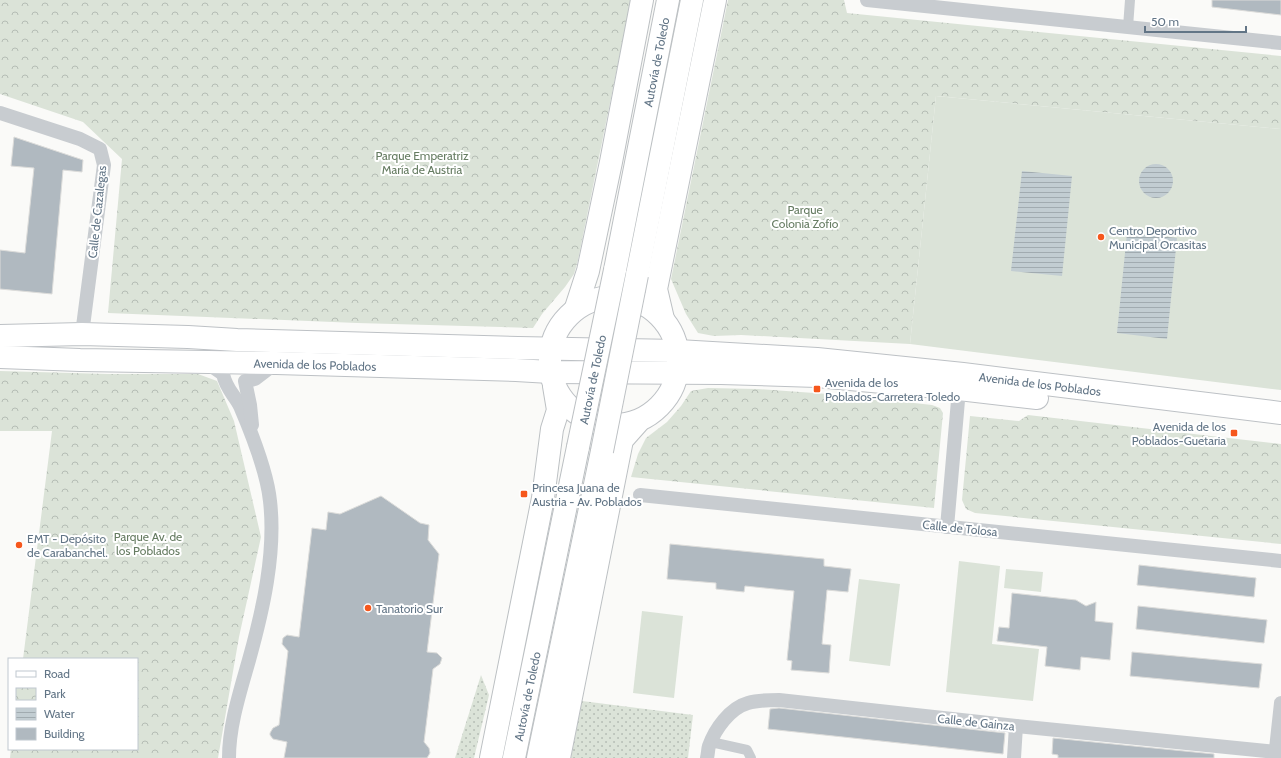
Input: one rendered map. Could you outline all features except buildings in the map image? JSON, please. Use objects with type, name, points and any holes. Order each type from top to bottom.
[{"type":"main road","points":[[576,308],[588,271],[611,162],[642,0]]},
{"type":"main road","name":"Autovía de Toledo","points":[[514,758],[615,270],[668,0]]},
{"type":"main road","name":"Autovía de Toledo","points":[[538,758],[602,451],[692,0]]},
{"type":"main road","points":[[663,319],[656,289],[714,0]]},
{"type":"main road","points":[[491,758],[543,498],[552,429],[558,410],[552,379],[551,348],[556,333],[563,321],[576,308],[600,299],[613,297],[629,299],[642,303],[663,319],[673,334],[678,351],[678,373],[673,390],[660,408],[650,416],[638,422],[622,426],[605,426],[583,418],[566,405],[552,379]]},
{"type":"main road","name":"Avenida de los Poblados","points":[[0,336],[82,334],[237,340],[678,351],[817,359],[963,374],[1281,413]]},
{"type":"main road","name":"Avenida de los Poblados","points":[[80,360],[89,346],[124,344],[192,344],[237,340]]},
{"type":"main road","name":"Avenida de los Poblados","points":[[0,357],[80,360],[276,362],[508,370],[552,379],[678,373],[817,376],[959,389],[1281,428]]},
{"type":"main road","points":[[560,758],[622,440],[638,422]]},
{"type":"street","points":[[867,0],[1281,43]]},
{"type":"street","points":[[1128,27],[1130,0]]},
{"type":"street","name":"Calle de Cazalegas","points":[[0,113],[80,139],[100,149],[104,165],[82,334]]},
{"type":"street","points":[[204,361],[223,374],[225,383],[239,404],[254,441],[264,473],[270,501],[272,544],[266,584],[256,634],[235,713],[229,758]]},
{"type":"street","points":[[254,441],[250,405],[245,381],[255,379],[276,362]]},
{"type":"street","points":[[947,527],[959,389]]},
{"type":"street","name":"Calle de Tolosa","points":[[640,494],[1281,561]]},
{"type":"street","name":"Calle de Gainza","points":[[707,758],[708,747],[722,722],[735,710],[746,703],[763,700],[779,700],[1275,755]]},
{"type":"street","points":[[1275,755],[1281,703]]},
{"type":"street","points":[[1014,758],[1016,726]]},
{"type":"street","points":[[711,742],[747,750],[751,758]]},
{"type":"green space","name":"Parque Emperatriz María de Austria","points":[[0,0],[631,0],[574,274],[542,314],[533,328],[357,323],[108,313],[122,159],[83,122],[0,94]]},
{"type":"green space","name":"Parque Colonia Zofío","points":[[728,0],[844,0],[847,13],[1281,56],[1281,129],[936,96],[910,344],[741,335],[714,336],[698,333],[686,314],[671,279]]},
{"type":"green space","name":"Centro Deportivo Municipal Orcasitas","points":[[936,96],[1281,129],[1281,390],[910,344]]},
{"type":"green space","name":"Parque Av. de los Poblados","points":[[0,371],[108,374],[198,374],[217,381],[234,421],[261,537],[239,637],[218,758],[10,758],[11,750],[138,750],[138,658],[23,658],[52,431],[0,431]]},
{"type":"green space","points":[[708,388],[757,389],[842,395],[932,405],[940,408],[943,413],[934,508],[631,477],[638,454],[646,438],[667,422],[681,406],[691,391]]},
{"type":"green space","points":[[1028,415],[1281,444],[1281,544],[975,513],[966,509],[962,500],[970,416],[1019,421]]},
{"type":"green space","points":[[959,561],[1000,566],[992,644],[1039,649],[1033,701],[946,692]]},
{"type":"green space","points":[[1006,569],[1043,572],[1041,592],[1004,588]]},
{"type":"green space","points":[[859,579],[900,584],[890,666],[849,661]]},
{"type":"green space","points":[[642,611],[683,616],[674,698],[633,693]]},
{"type":"green space","points":[[481,675],[489,695],[474,758],[455,758]]},
{"type":"green space","points":[[582,701],[693,715],[688,758],[571,758]]},
{"type":"water","points":[[1156,164],[1168,169],[1173,181],[1168,193],[1156,198],[1144,193],[1139,181],[1144,169]]},
{"type":"water","points":[[1022,171],[1072,176],[1062,276],[1011,271]]},
{"type":"water","points":[[1127,233],[1177,238],[1167,339],[1117,333]]},
{"type":"place","name":"Centro Deportivo Municipal Orcasitas","points":[[1101,237]]},
{"type":"place","name":"Avenida de los Poblados-Carretera Toledo","points":[[817,389]]},
{"type":"place","name":"Avenida de los Poblados-Guetaria","points":[[1234,433]]},
{"type":"place","name":"Princesa Juana de Austria - Av. Poblados","points":[[524,494]]},
{"type":"place","name":"EMT - Depósito de Carabanchel.","points":[[19,545]]},
{"type":"place","name":"Tanatorio Sur","points":[[368,608]]}]
